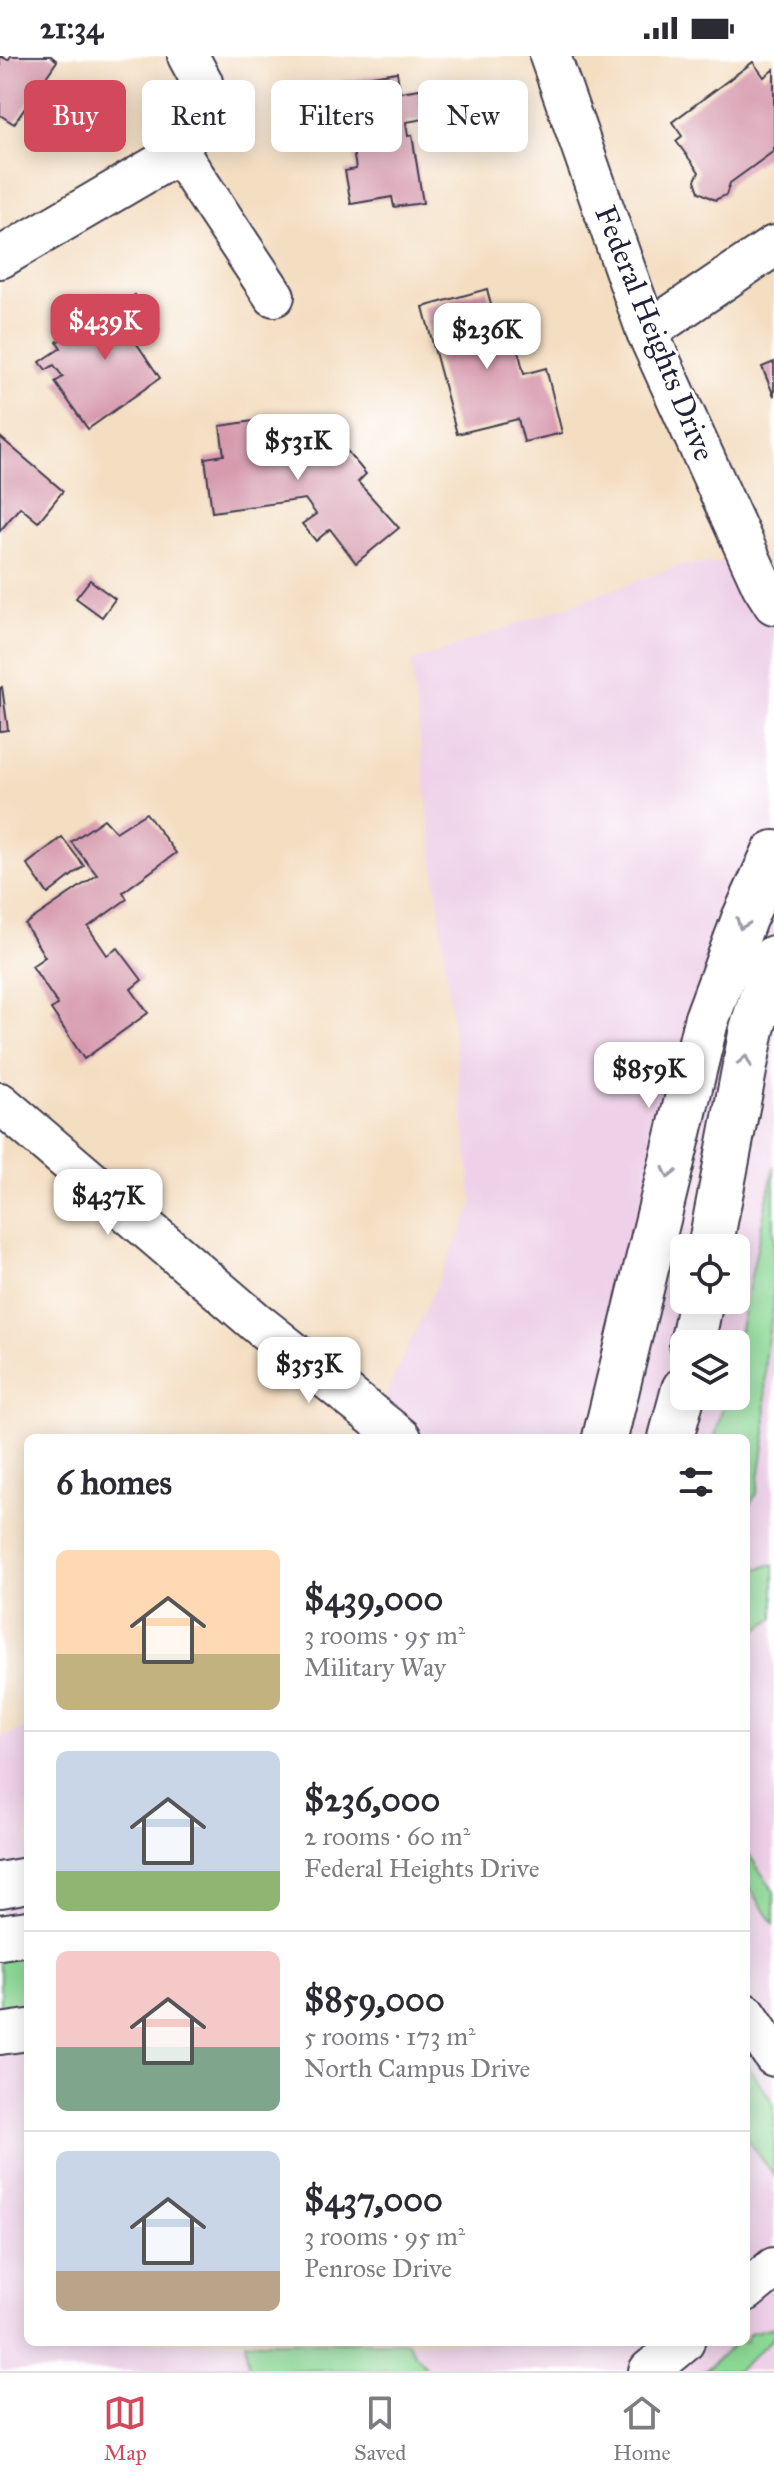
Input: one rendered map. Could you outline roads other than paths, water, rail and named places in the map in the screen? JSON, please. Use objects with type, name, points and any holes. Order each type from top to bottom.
[{"type":"main road","points":[[613,1425],[706,1021],[744,919],[774,853]]},
{"type":"main road","points":[[713,1234],[752,1029],[774,958]]},
{"type":"main road","points":[[672,1434],[678,1410]]},
{"type":"main road","points":[[0,1885],[24,1881]]},
{"type":"main road","points":[[0,1937],[24,1934]]},
{"type":"street","name":"Federal Heights Drive","points":[[550,56],[647,332],[762,585],[774,604]]},
{"type":"street","points":[[0,258],[179,153],[195,120],[195,69]]},
{"type":"street","points":[[179,153],[274,296]]},
{"type":"street","points":[[647,332],[774,246]]},
{"type":"street","points":[[0,1103],[257,1323],[396,1434]]},
{"type":"street","points":[[750,2020],[774,2056]]},
{"type":"street","points":[[0,2034],[24,2031]]},
{"type":"street","points":[[750,2288],[774,2268]]},
{"type":"street","points":[[649,2371],[679,2346]]}]
